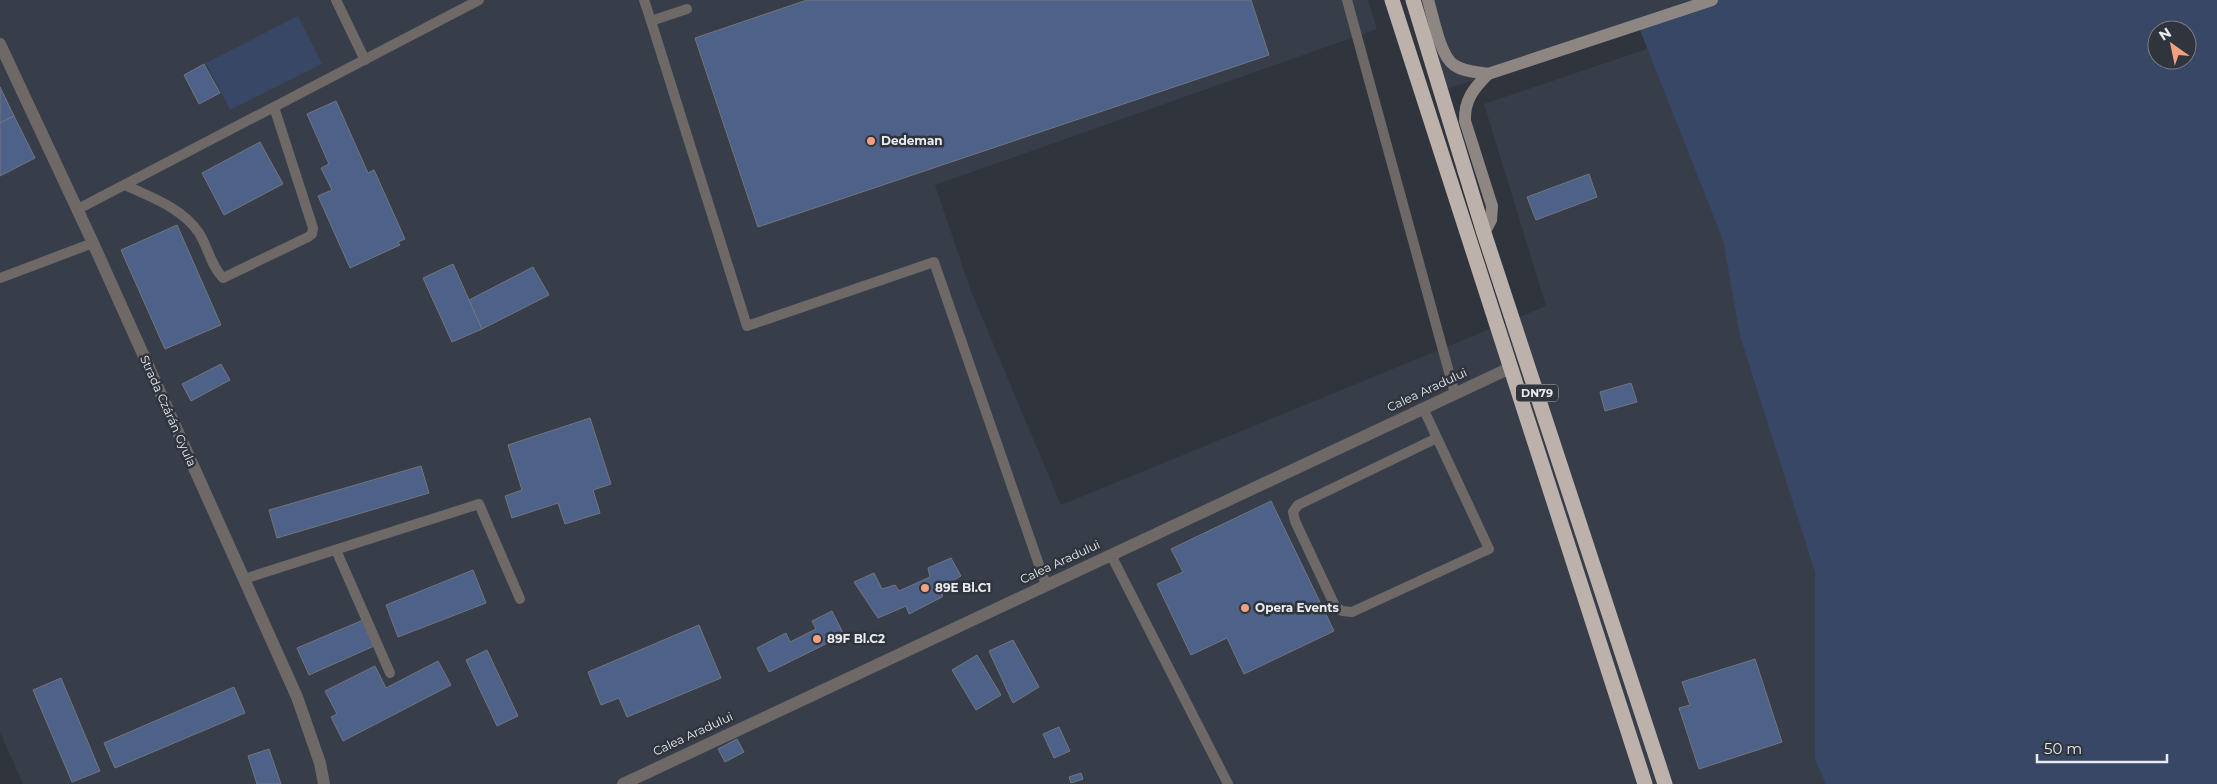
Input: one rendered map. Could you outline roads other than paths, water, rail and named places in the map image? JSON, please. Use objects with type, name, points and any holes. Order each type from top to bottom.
[{"type":"highway","name":"DN79","points":[[1392,0],[1645,784]]},
{"type":"highway","name":"DN79","points":[[1413,0],[1484,232],[1665,784]]},
{"type":"street","points":[[1428,0],[1442,48],[1453,65],[1470,72],[1488,74],[1712,0]]},
{"type":"street","name":"Strada Czárán Gyula","points":[[0,44],[78,209],[297,698],[320,763],[324,784]]},
{"type":"street","points":[[1484,232],[1491,220],[1492,206],[1465,121],[1464,109],[1475,87],[1488,74]]},
{"type":"street","name":"Calea Aradului","points":[[623,784],[1510,368]]},
{"type":"lane","points":[[336,0],[365,60]]},
{"type":"lane","points":[[78,209],[479,0]]},
{"type":"lane","points":[[644,0],[747,326],[934,262],[1046,585]]},
{"type":"lane","points":[[1347,0],[1454,394]]},
{"type":"lane","points":[[651,21],[687,9]]},
{"type":"lane","points":[[125,185],[165,204],[188,219],[200,234],[223,278],[308,237],[312,234],[313,228],[274,107]]},
{"type":"lane","points":[[0,278],[93,243]]},
{"type":"lane","points":[[1423,408],[1489,549],[1352,612],[1342,611],[1334,606],[1295,521],[1293,512],[1298,505],[1437,438]]},
{"type":"lane","points":[[244,579],[480,504],[520,598]]},
{"type":"lane","points":[[336,550],[390,673]]},
{"type":"lane","points":[[1111,555],[1228,784]]},
{"type":"place","name":"Dedeman","points":[[871,141]]},
{"type":"place","name":"89E Bl.C1","points":[[925,588]]},
{"type":"place","name":"Opera Events","points":[[1245,608]]},
{"type":"place","name":"89F Bl.C2","points":[[817,639]]}]
